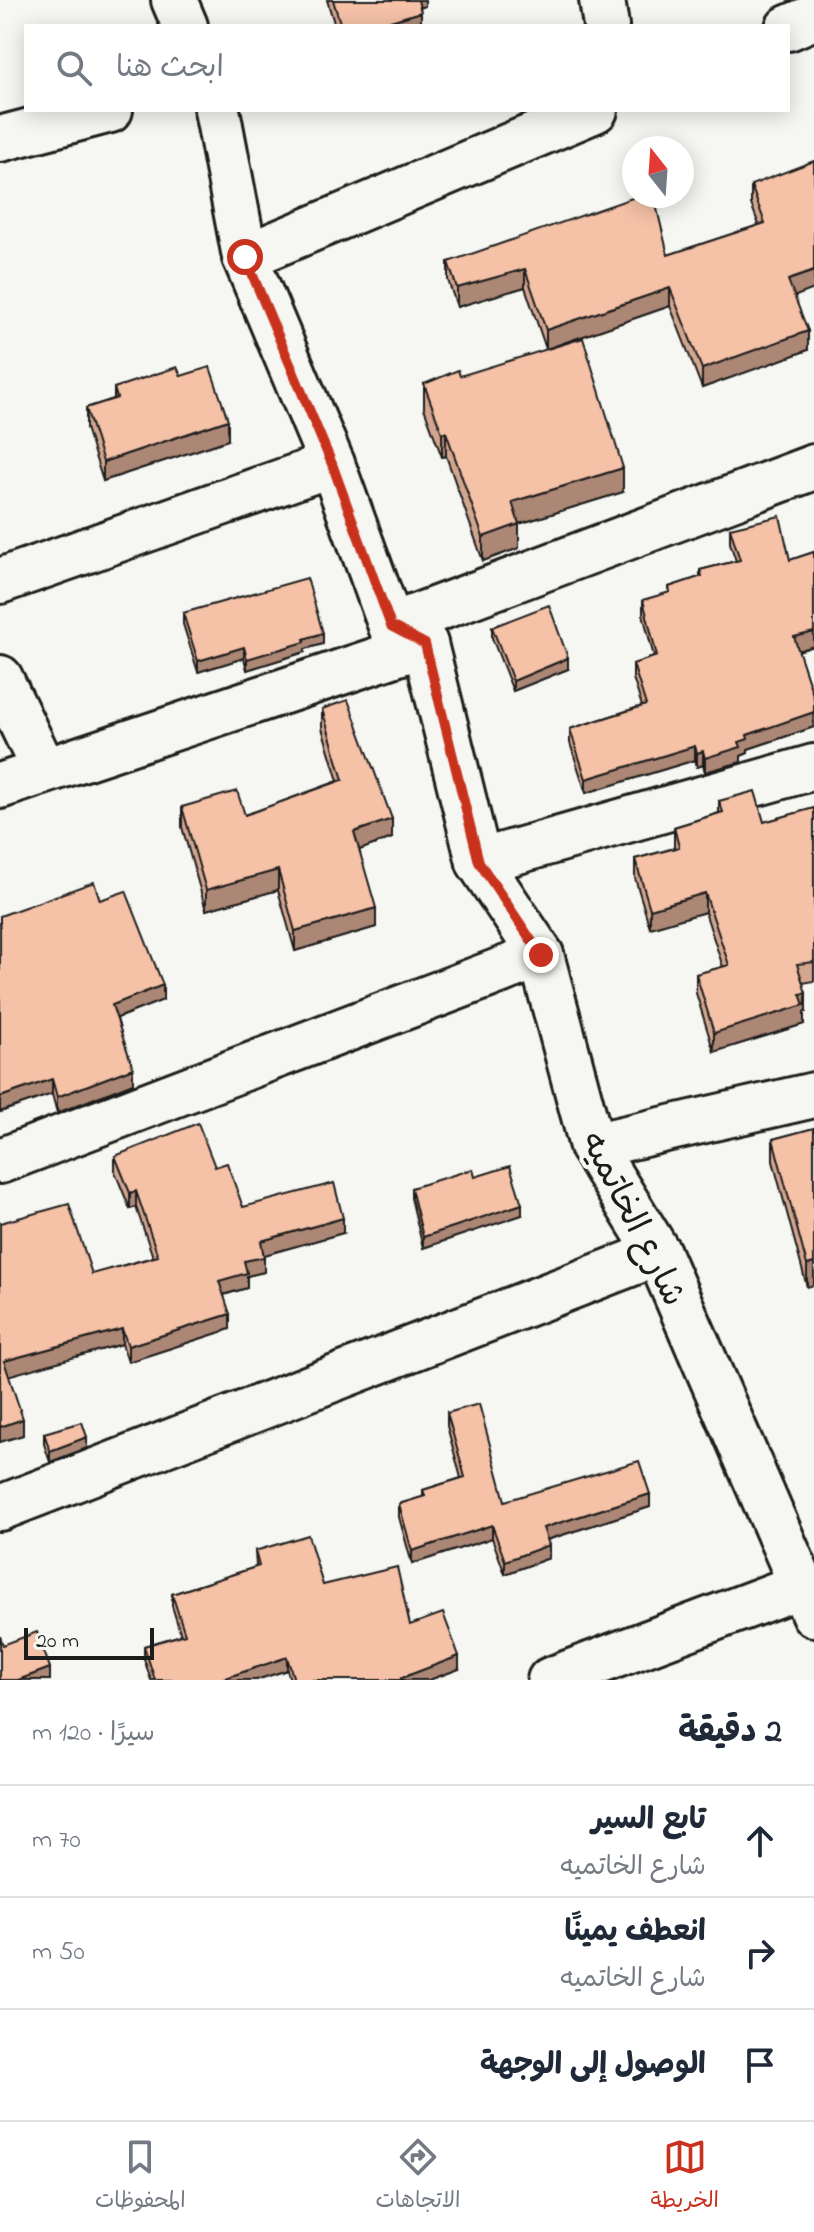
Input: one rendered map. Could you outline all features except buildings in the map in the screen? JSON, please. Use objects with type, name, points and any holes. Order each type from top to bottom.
[{"type":"street","points":[[174,0],[184,24]]},
{"type":"street","points":[[602,0],[606,24]]},
{"type":"street","points":[[790,27],[814,17]]},
{"type":"street","points":[[0,139],[102,112]]},
{"type":"street","name":"شارع الخاتميه","points":[[217,112],[245,257],[408,635],[479,862],[541,955],[592,1146],[658,1253],[808,1600]]},
{"type":"street","points":[[245,257],[590,112]]},
{"type":"street","points":[[0,581],[332,464]]},
{"type":"street","points":[[0,786],[408,635],[814,467]]},
{"type":"street","points":[[0,678],[44,770]]},
{"type":"street","points":[[479,862],[814,767]]},
{"type":"street","points":[[0,1161],[541,955]]},
{"type":"street","points":[[592,1146],[814,1095]]},
{"type":"street","points":[[0,1508],[658,1253]]},
{"type":"street","points":[[550,1680],[808,1600]]},
{"type":"route","points":[[245,257],[332,464],[391,626],[425,644],[479,862],[541,955]]}]
